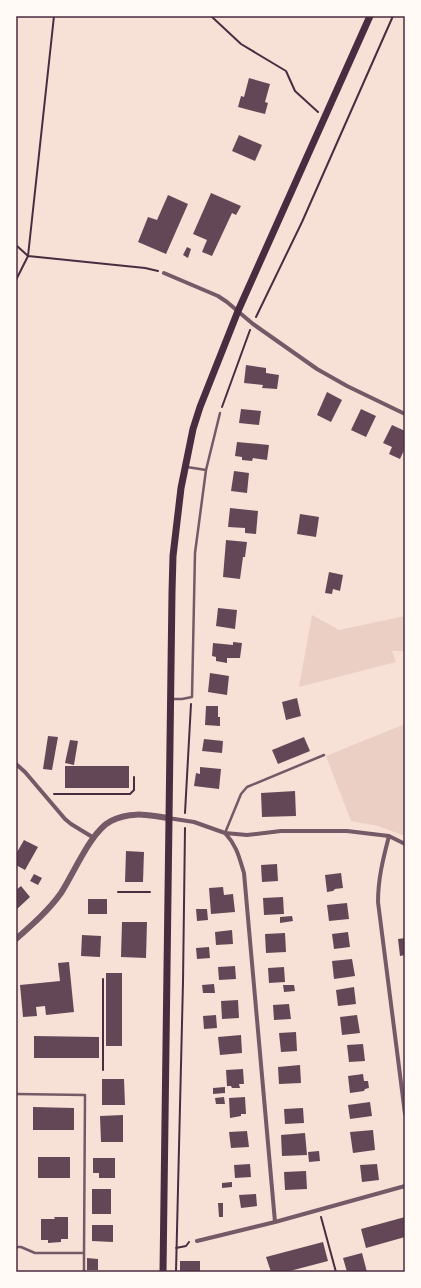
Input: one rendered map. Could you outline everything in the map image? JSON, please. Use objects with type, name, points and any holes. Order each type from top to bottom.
[{"type":"main road","points":[[163,1272],[168,818],[173,556],[181,488],[200,407],[238,311],[370,16]]},
{"type":"street","points":[[164,273],[218,296],[253,324],[317,369],[347,386],[405,414]]},
{"type":"street","points":[[16,764],[25,772],[71,824],[94,838]]},
{"type":"street","points":[[16,939],[40,918],[60,894],[100,829],[107,823],[121,816],[140,814],[185,820],[225,833],[247,834],[281,831],[347,830],[389,836],[405,844]]},
{"type":"street","points":[[225,833],[236,848],[244,873],[275,1222]]},
{"type":"street","points":[[389,836],[380,867],[378,902],[405,1114]]},
{"type":"street","points":[[197,1241],[275,1222],[405,1186]]},
{"type":"lane","points":[[170,699],[192,697],[195,552],[206,470],[220,412]]},
{"type":"lane","points":[[185,467],[206,470]]},
{"type":"lane","points":[[225,833],[241,794],[247,786],[324,755]]},
{"type":"lane","points":[[16,1094],[85,1095],[84,1272]]},
{"type":"lane","points":[[16,1247],[21,1247],[35,1253],[84,1253]]},
{"type":"path","points":[[16,280],[28,256],[54,16]]},
{"type":"path","points":[[211,16],[241,44],[286,71],[295,91],[325,118]]},
{"type":"path","points":[[220,412],[241,351],[302,222],[393,16]]},
{"type":"path","points":[[16,245],[28,256],[145,268],[164,273]]},
{"type":"path","points":[[176,1272],[185,820],[192,697]]},
{"type":"path","points":[[45,794],[130,794],[134,790],[134,777]]},
{"type":"path","points":[[118,892],[150,892]]},
{"type":"path","points":[[103,979],[103,1070]]},
{"type":"path","points":[[319,1210],[336,1272]]},
{"type":"path","points":[[176,1248],[186,1246],[193,1238],[197,1241]]},
{"type":"shaded area","points":[[312,615],[339,630],[405,616],[405,651],[392,651],[396,662],[299,687]]},
{"type":"shaded area","points":[[405,724],[405,836],[378,826],[351,821],[326,756]]},
{"type":"building","points":[[249,78],[270,84],[265,102],[268,103],[265,114],[238,107],[241,96],[244,97]]},
{"type":"building","points":[[239,135],[262,145],[255,161],[232,151]]},
{"type":"building","points":[[211,193],[241,206],[236,215],[232,213],[212,256],[202,252],[207,240],[193,234]]},
{"type":"building","points":[[168,195],[188,204],[166,254],[138,242],[148,217],[157,220]]},
{"type":"building","points":[[187,247],[191,249],[188,258],[183,255]]},
{"type":"building","points":[[246,365],[266,368],[266,373],[279,375],[277,389],[262,388],[263,385],[244,383]]},
{"type":"building","points":[[327,392],[342,400],[331,422],[317,415]]},
{"type":"building","points":[[241,409],[261,411],[259,425],[239,423]]},
{"type":"building","points":[[361,409],[376,416],[366,437],[351,430]]},
{"type":"building","points":[[392,425],[405,431],[405,448],[400,459],[389,454],[392,447],[383,443]]},
{"type":"building","points":[[237,442],[269,445],[267,460],[253,458],[252,461],[242,460],[242,457],[235,456]]},
{"type":"building","points":[[234,471],[249,473],[247,493],[231,491]]},
{"type":"building","points":[[230,508],[258,511],[256,534],[245,533],[245,528],[228,527]]},
{"type":"building","points":[[300,514],[319,517],[316,537],[297,534]]},
{"type":"building","points":[[226,540],[247,542],[240,579],[223,577]]},
{"type":"building","points":[[329,572],[343,575],[340,591],[333,589],[332,594],[325,593]]},
{"type":"building","points":[[218,608],[237,610],[235,629],[216,626]]},
{"type":"building","points":[[233,642],[242,643],[240,658],[227,658],[227,663],[216,661],[216,657],[212,656],[213,643],[233,645]]},
{"type":"building","points":[[210,673],[229,676],[227,695],[208,692]]},
{"type":"building","points":[[297,698],[301,716],[286,720],[282,702]]},
{"type":"building","points":[[206,706],[218,706],[220,726],[205,725]]},
{"type":"building","points":[[48,736],[58,737],[52,770],[43,769]]},
{"type":"building","points":[[304,737],[310,751],[278,764],[272,750]]},
{"type":"building","points":[[204,739],[223,741],[222,753],[202,751]]},
{"type":"building","points":[[70,740],[78,741],[74,765],[65,763]]},
{"type":"building","points":[[65,766],[129,766],[129,788],[65,788]]},
{"type":"building","points":[[200,767],[221,769],[219,789],[194,786],[196,773],[200,774]]},
{"type":"building","points":[[295,791],[296,816],[262,817],[261,793]]},
{"type":"building","points":[[24,840],[38,847],[25,870],[16,865],[16,854]]},
{"type":"building","points":[[126,851],[144,852],[143,882],[125,882]]},
{"type":"building","points":[[277,864],[278,881],[262,882],[261,865]]},
{"type":"building","points":[[341,873],[343,888],[327,892],[325,875]]},
{"type":"building","points":[[34,874],[42,878],[38,885],[30,881]]},
{"type":"building","points":[[21,886],[30,897],[16,910],[16,890]]},
{"type":"building","points":[[223,887],[224,895],[233,894],[235,912],[211,914],[209,888]]},
{"type":"building","points":[[283,897],[284,914],[264,915],[263,898]]},
{"type":"building","points":[[88,899],[107,899],[107,914],[88,914]]},
{"type":"building","points":[[347,903],[349,919],[329,921],[327,905]]},
{"type":"building","points":[[196,909],[207,909],[208,920],[197,921]]},
{"type":"building","points":[[292,916],[293,921],[280,923],[280,917]]},
{"type":"building","points":[[122,922],[147,922],[146,958],[121,957]]},
{"type":"building","points":[[232,930],[233,944],[216,945],[215,932]]},
{"type":"building","points":[[348,932],[350,947],[334,949],[332,934]]},
{"type":"building","points":[[285,933],[286,952],[266,953],[265,934]]},
{"type":"building","points":[[82,935],[101,936],[100,957],[81,956]]},
{"type":"building","points":[[405,938],[405,955],[400,956],[398,939]]},
{"type":"building","points":[[209,947],[210,958],[197,959],[196,948]]},
{"type":"building","points":[[352,959],[355,976],[334,979],[332,961]]},
{"type":"building","points":[[69,962],[74,1012],[46,1015],[45,1006],[36,1007],[37,1016],[23,1017],[20,985],[60,981],[58,963]]},
{"type":"building","points":[[235,966],[236,979],[219,980],[218,967]]},
{"type":"building","points":[[284,967],[285,982],[269,983],[268,968]]},
{"type":"building","points":[[106,973],[122,973],[122,1046],[106,1046]]},
{"type":"building","points":[[214,984],[215,993],[203,993],[202,985]]},
{"type":"building","points":[[283,985],[294,985],[295,991],[284,992]]},
{"type":"building","points":[[354,987],[356,1004],[338,1006],[336,990]]},
{"type":"building","points":[[238,1000],[239,1018],[222,1019],[221,1001]]},
{"type":"building","points":[[289,1004],[291,1019],[274,1020],[273,1005]]},
{"type":"building","points":[[216,1015],[217,1028],[204,1029],[203,1016]]},
{"type":"building","points":[[357,1015],[360,1033],[342,1035],[340,1017]]},
{"type":"building","points":[[296,1032],[297,1051],[281,1052],[279,1033]]},
{"type":"building","points":[[241,1035],[242,1053],[220,1055],[218,1037]]},
{"type":"building","points":[[34,1036],[99,1037],[99,1058],[34,1058]]},
{"type":"building","points":[[363,1044],[365,1061],[349,1062],[347,1045]]},
{"type":"building","points":[[300,1065],[301,1083],[279,1084],[278,1067]]},
{"type":"building","points":[[243,1069],[244,1084],[239,1084],[240,1088],[232,1088],[231,1086],[227,1086],[226,1070]]},
{"type":"building","points":[[363,1074],[364,1081],[368,1081],[369,1088],[365,1089],[364,1091],[350,1093],[348,1076]]},
{"type":"building","points":[[102,1079],[124,1079],[125,1105],[102,1105]]},
{"type":"building","points":[[225,1087],[225,1093],[213,1094],[213,1088]]},
{"type":"building","points":[[224,1097],[225,1104],[216,1104],[215,1098]]},
{"type":"building","points":[[245,1097],[246,1114],[241,1114],[241,1116],[230,1118],[229,1098]]},
{"type":"building","points":[[370,1102],[372,1116],[350,1119],[348,1105]]},
{"type":"building","points":[[33,1107],[74,1108],[74,1130],[33,1130]]},
{"type":"building","points":[[303,1108],[304,1123],[285,1124],[284,1109]]},
{"type":"building","points":[[123,1115],[123,1142],[101,1142],[100,1116]]},
{"type":"building","points":[[373,1130],[375,1150],[353,1153],[350,1132]]},
{"type":"building","points":[[247,1131],[249,1147],[231,1148],[229,1132]]},
{"type":"building","points":[[305,1133],[307,1155],[282,1156],[281,1135]]},
{"type":"building","points":[[319,1151],[320,1161],[309,1162],[308,1152]]},
{"type":"building","points":[[38,1157],[70,1157],[70,1178],[38,1178]]},
{"type":"building","points":[[93,1158],[115,1158],[115,1178],[99,1178],[99,1173],[93,1173]]},
{"type":"building","points":[[250,1164],[251,1177],[235,1178],[234,1165]]},
{"type":"building","points":[[377,1164],[379,1180],[362,1182],[360,1165]]},
{"type":"building","points":[[306,1171],[307,1189],[285,1190],[284,1172]]},
{"type":"building","points":[[232,1182],[232,1187],[222,1188],[222,1183]]},
{"type":"building","points":[[92,1189],[111,1189],[111,1214],[92,1214]]},
{"type":"building","points":[[256,1194],[257,1206],[241,1208],[239,1195]]},
{"type":"building","points":[[218,1203],[223,1203],[223,1217],[219,1217]]},
{"type":"building","points":[[54,1217],[68,1217],[68,1239],[61,1239],[61,1242],[48,1243],[48,1240],[41,1240],[41,1219],[55,1219]]},
{"type":"building","points":[[405,1217],[405,1237],[366,1248],[361,1229]]},
{"type":"building","points":[[92,1225],[113,1225],[113,1242],[92,1241]]},
{"type":"building","points":[[323,1242],[328,1261],[286,1272],[271,1272],[266,1257]]},
{"type":"building","points":[[362,1253],[367,1272],[347,1272],[343,1258]]},
{"type":"building","points":[[87,1258],[98,1259],[98,1270],[87,1270]]},
{"type":"building","points":[[180,1261],[200,1261],[200,1272],[180,1272]]}]
